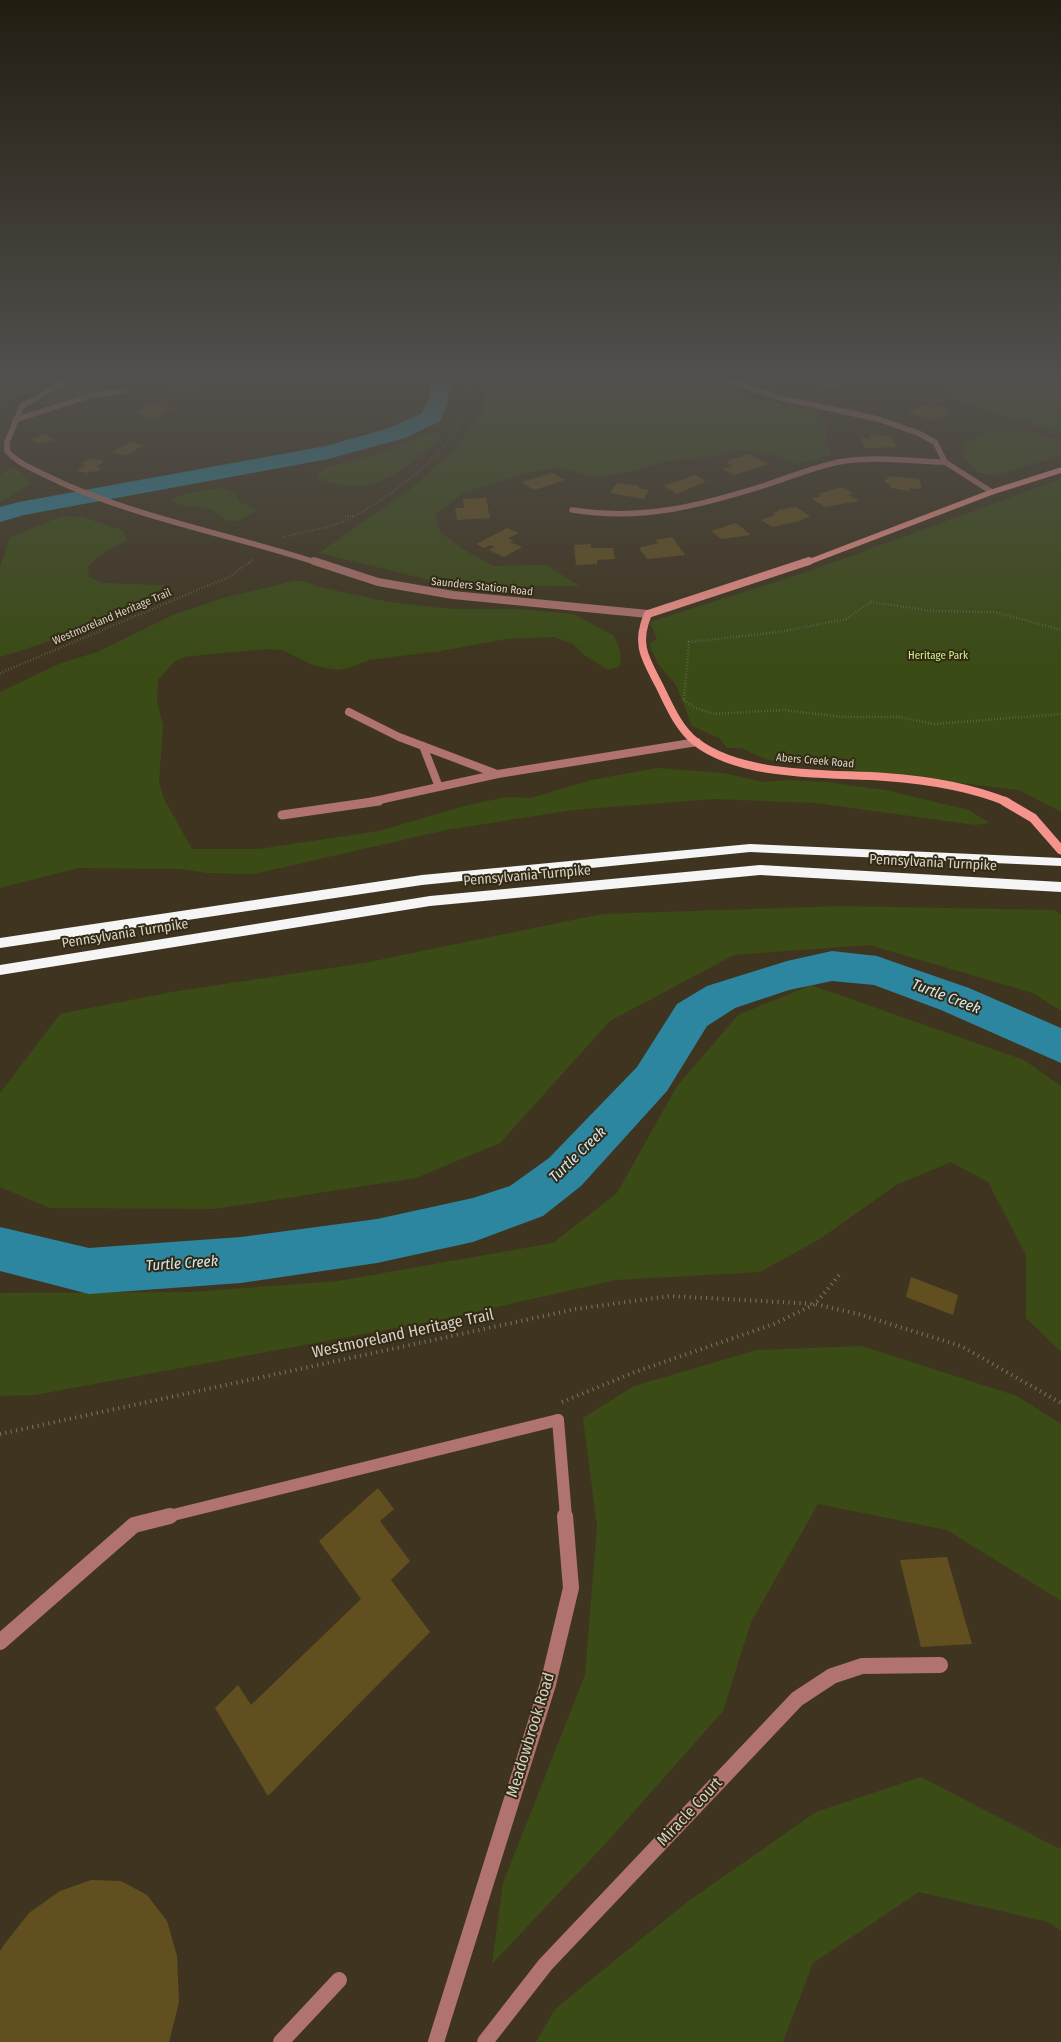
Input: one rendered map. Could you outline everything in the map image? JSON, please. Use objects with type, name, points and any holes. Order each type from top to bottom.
[{"type":"highway","name":"Pennsylvania Turnpike","points":[[0,943],[422,880],[750,848],[1061,862]]},
{"type":"highway","name":"Pennsylvania Turnpike","points":[[0,970],[430,901],[760,870],[1061,886]]},
{"type":"street","name":"Saunders Station Road","points":[[42,473],[65,485],[123,506],[285,552],[378,582],[453,596],[648,614],[789,569],[992,492],[1051,473]]},
{"type":"street","points":[[572,510],[598,516],[644,516],[684,509],[798,473]]},
{"type":"street","points":[[963,473],[992,492]]},
{"type":"street","name":"Abers Creek Road","points":[[648,614],[641,628],[640,650],[678,722],[697,742],[723,756],[772,769],[927,782],[972,790],[1012,804],[1041,824],[1061,850]]},
{"type":"street","points":[[348,712],[422,746],[498,774]]},
{"type":"street","points":[[282,815],[383,800],[498,774],[697,742]]},
{"type":"street","points":[[422,746],[439,788]]},
{"type":"street","points":[[0,1642],[134,1526],[558,1420]]},
{"type":"street","name":"Meadowbrook Road","points":[[436,2042],[548,1684],[572,1588],[558,1420]]},
{"type":"street","name":"Miracle Court","points":[[485,2042],[545,1965],[797,1699],[832,1676],[862,1666],[940,1665]]},
{"type":"street","points":[[281,2042],[339,1980]]},
{"type":"path","points":[[348,519],[344,516],[353,517],[415,473]]},
{"type":"path","name":"Westmoreland Heritage Trail","points":[[0,673],[231,576]]},
{"type":"path","points":[[684,700],[687,678],[685,657],[689,642],[779,632],[846,619],[871,602],[933,612],[995,612],[1061,630]]},
{"type":"path","points":[[658,682],[693,707],[714,714],[783,710],[843,717],[899,717],[934,724],[1061,714]]},
{"type":"path","points":[[558,1420],[562,1402],[635,1372],[774,1324],[814,1304],[840,1274]]},
{"type":"path","name":"Westmoreland Heritage Trail","points":[[0,1434],[576,1309],[670,1296],[814,1304],[858,1314],[962,1346],[1061,1402]]},
{"type":"green space","points":[[21,473],[31,484],[0,502],[0,475]]},
{"type":"green space","points":[[396,473],[371,484],[355,486],[337,484],[319,478],[317,474]]},
{"type":"green space","points":[[429,473],[526,473],[462,493],[435,515],[441,533],[463,549],[493,566],[546,565],[580,586],[458,587],[319,553],[420,482]]},
{"type":"green space","points":[[580,473],[620,473],[593,477]]},
{"type":"green space","points":[[983,473],[1002,473],[993,476]]},
{"type":"green space","name":"Heritage Park","points":[[1061,479],[1061,812],[1019,790],[768,760],[741,748],[727,748],[719,738],[692,726],[676,685],[658,664],[649,644],[657,639],[650,622],[810,571]]},
{"type":"green space","points":[[221,488],[235,493],[238,501],[256,510],[242,519],[228,521],[208,508],[179,504],[172,499],[187,493]]},
{"type":"green space","points":[[63,516],[82,517],[124,531],[127,540],[97,557],[88,567],[89,577],[102,583],[164,585],[155,594],[114,616],[36,646],[0,657],[0,567],[10,537]]},
{"type":"green space","points":[[294,581],[304,581],[319,587],[389,602],[453,609],[519,609],[573,614],[613,635],[620,651],[619,667],[608,670],[584,655],[573,644],[554,637],[506,639],[441,651],[369,660],[349,668],[337,670],[315,666],[282,650],[271,649],[185,657],[175,661],[158,680],[157,701],[163,725],[159,782],[164,799],[192,849],[259,849],[379,831],[468,805],[507,797],[531,798],[591,780],[657,768],[724,773],[762,782],[788,780],[827,782],[885,790],[969,810],[989,823],[975,825],[816,803],[714,799],[573,810],[446,830],[254,874],[208,873],[181,869],[79,868],[0,888],[0,692],[61,663],[97,652],[173,615],[223,598]]},
{"type":"green space","points":[[842,906],[1054,910],[1061,915],[1061,1011],[1033,993],[869,945],[734,955],[610,1021],[500,1143],[416,1178],[215,1209],[50,1208],[0,1187],[0,1093],[60,1014],[171,992],[364,963],[602,914]]},
{"type":"green space","points":[[811,985],[1024,1060],[1061,1086],[1061,1352],[1026,1318],[1026,1255],[988,1182],[951,1162],[896,1185],[820,1239],[760,1272],[616,1280],[439,1320],[35,1395],[0,1396],[0,1293],[190,1292],[338,1281],[553,1243],[617,1193],[677,1086],[738,1015]]},
{"type":"green space","points":[[862,1346],[1017,1396],[1061,1424],[1061,1601],[947,1530],[818,1504],[751,1622],[723,1711],[608,1841],[492,1964],[503,1883],[585,1675],[597,1526],[583,1418],[634,1386],[757,1350]]},
{"type":"green space","points":[[921,1777],[1058,1848],[1061,1847],[1061,1931],[1048,1922],[919,1892],[813,1963],[783,2042],[536,2042],[555,2009],[687,1902],[816,1812]]},
{"type":"building","points":[[551,473],[565,480],[534,490],[522,482]]},
{"type":"building","points":[[695,475],[706,481],[677,494],[664,486]]},
{"type":"building","points":[[887,476],[919,479],[922,489],[909,488],[910,491],[891,488],[889,483],[885,483],[885,479],[888,480]]},
{"type":"building","points":[[617,483],[639,486],[638,488],[649,490],[644,499],[610,493]]},
{"type":"building","points":[[842,487],[853,493],[848,495],[859,501],[825,507],[812,499],[821,496],[818,494]]},
{"type":"building","points":[[486,498],[490,518],[457,520],[455,508],[464,508],[463,499]]},
{"type":"building","points":[[796,507],[810,516],[799,521],[773,527],[761,520],[776,515],[773,513],[779,511],[777,510]]},
{"type":"building","points":[[736,523],[751,535],[721,539],[711,531]]},
{"type":"building","points":[[507,528],[519,533],[508,538],[513,541],[510,542],[522,547],[504,557],[489,550],[495,547],[490,545],[484,548],[476,544]]},
{"type":"building","points":[[672,537],[685,555],[647,559],[639,548],[658,543],[655,540]]},
{"type":"building","points":[[591,544],[591,548],[613,548],[615,559],[597,560],[597,564],[576,565],[574,545]]},
{"type":"building","points":[[911,1277],[958,1295],[953,1315],[906,1297]]},
{"type":"building","points":[[378,1488],[394,1509],[380,1521],[410,1561],[391,1580],[430,1632],[268,1796],[215,1708],[238,1685],[251,1705],[361,1599],[319,1541]]},
{"type":"building","points":[[947,1557],[972,1644],[921,1647],[900,1560]]},
{"type":"building","points":[[91,1880],[121,1881],[147,1895],[167,1921],[177,1956],[179,2002],[169,2042],[0,2042],[0,1951],[29,1913],[60,1891]]},
{"type":"waterway","name":"Turtle Creek","points":[[0,515],[19,509],[213,473]]},
{"type":"waterway","name":"Turtle Creek","points":[[0,1249],[89,1271],[241,1260],[377,1241],[473,1220],[526,1201],[565,1172],[652,1079],[692,1015],[721,997],[787,976],[832,966],[877,971],[955,999],[1061,1046]]}]
